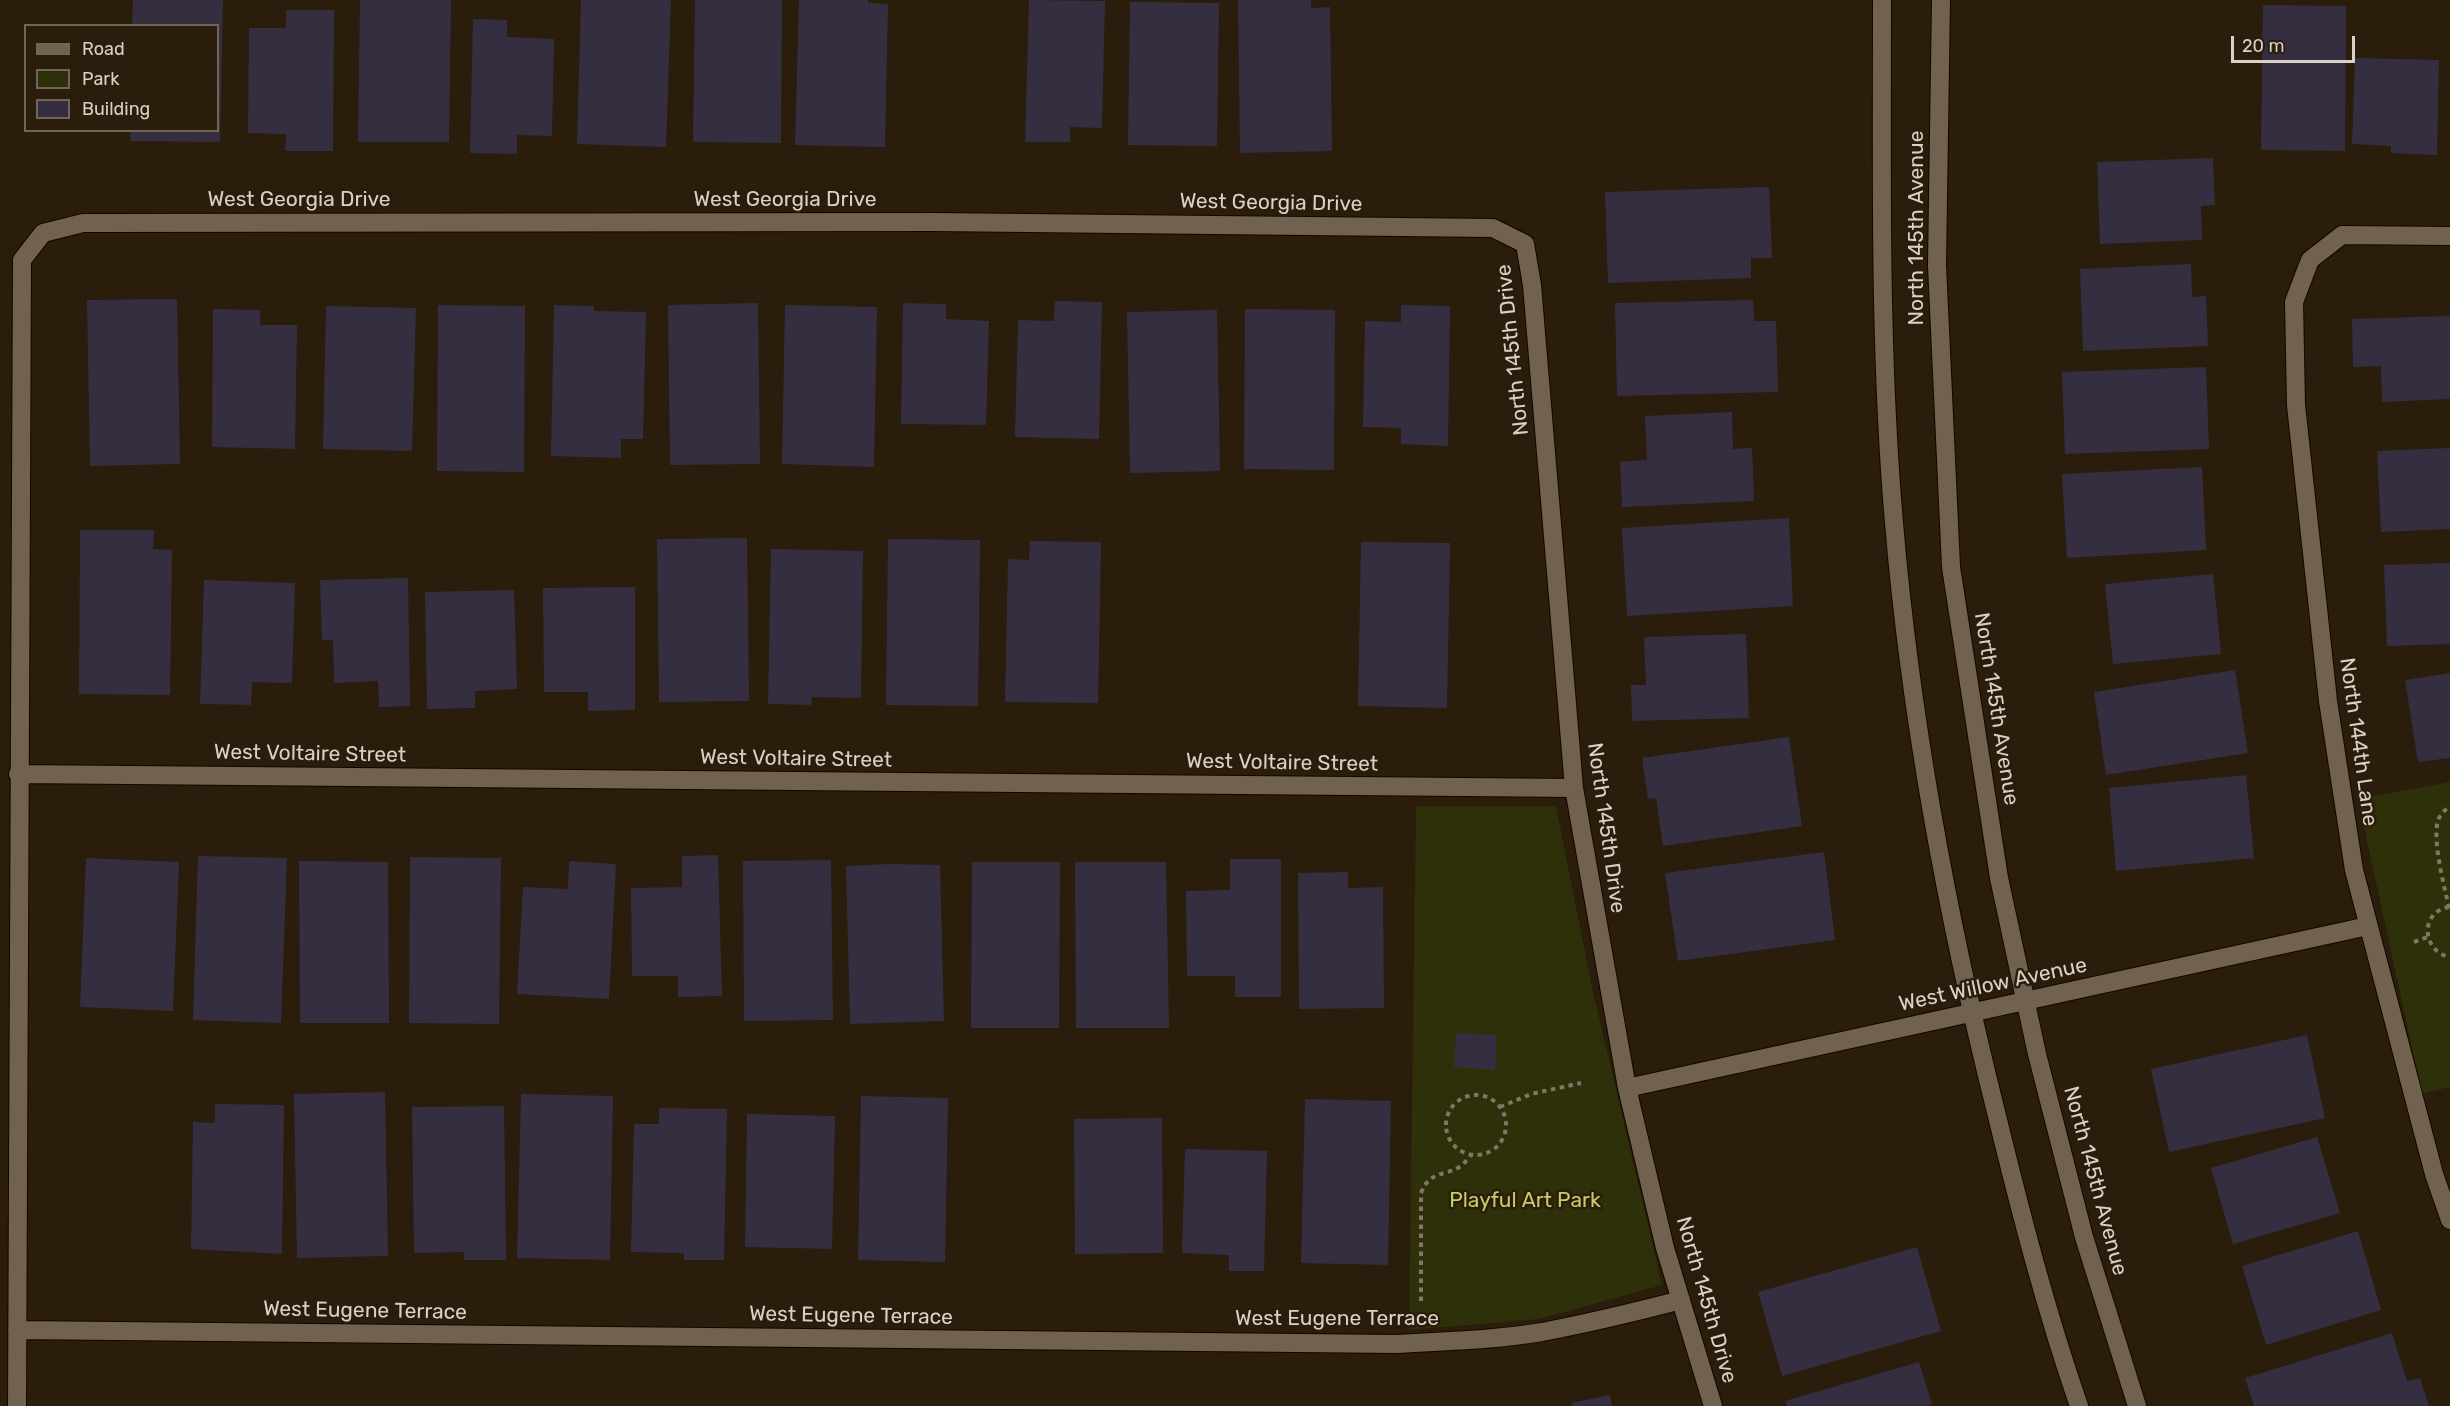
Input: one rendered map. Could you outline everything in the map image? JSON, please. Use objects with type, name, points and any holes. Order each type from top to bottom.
[{"type":"street","name":"North 145th Avenue","points":[[1882,0],[1882,280],[1894,520],[1907,653],[1943,878],[1971,1013],[2026,1232],[2079,1406]]},
{"type":"street","name":"North 145th Avenue","points":[[1941,0],[1937,265],[1951,567],[1999,878],[2026,1001],[2084,1237],[2137,1406]]},
{"type":"street","name":"West Georgia Drive","points":[[18,774],[22,260],[43,233],[83,223],[934,222],[1493,228],[1525,244]]},
{"type":"street","name":"North 144th Lane","points":[[2450,236],[2342,235],[2310,260],[2294,302],[2296,405],[2328,701],[2354,870],[2434,1174],[2450,1220]]},
{"type":"street","name":"North 145th Drive","points":[[1525,244],[1533,297],[1574,788],[1627,1088],[1665,1248],[1713,1406]]},
{"type":"street","name":"West Voltaire Street","points":[[18,774],[1574,788]]},
{"type":"street","points":[[16,1406],[18,774]]},
{"type":"street","name":"West Willow Avenue","points":[[1627,1088],[2368,926]]},
{"type":"street","name":"West Eugene Terrace","points":[[17,1330],[1396,1344],[1541,1332],[1681,1300]]},
{"type":"path","points":[[2450,806],[2441,814],[2437,826],[2438,851],[2449,907],[2437,912],[2431,918],[2428,926],[2428,937],[2434,949],[2440,955],[2450,957]]},
{"type":"path","points":[[2414,942],[2428,937]]},
{"type":"path","points":[[1500,1107],[1531,1094],[1581,1083]]},
{"type":"path","points":[[1471,1095],[1490,1098],[1500,1107],[1506,1122],[1501,1142],[1485,1154],[1471,1155],[1456,1149],[1449,1141],[1445,1121],[1448,1112],[1462,1098],[1471,1095]]},
{"type":"path","points":[[1421,1300],[1421,1193],[1424,1184],[1432,1176],[1461,1166],[1471,1155]]},
{"type":"green space","points":[[2450,782],[2450,1087],[2422,1094],[2358,799]]},
{"type":"green space","name":"Playful Art Park","points":[[1416,806],[1556,806],[1593,992],[1662,1285],[1539,1319],[1409,1330]]},
{"type":"building","points":[[133,0],[223,0],[220,142],[130,141],[131,132],[219,132],[219,24],[132,24]]},
{"type":"building","points":[[360,0],[451,0],[449,142],[358,142]]},
{"type":"building","points":[[581,0],[671,0],[666,147],[577,144]]},
{"type":"building","points":[[695,0],[782,0],[781,143],[693,142]]},
{"type":"building","points":[[799,0],[868,0],[868,3],[888,4],[885,147],[795,145]]},
{"type":"building","points":[[1029,0],[1105,1],[1102,128],[1070,127],[1070,142],[1025,142]]},
{"type":"building","points":[[1238,0],[1311,0],[1311,8],[1330,7],[1332,151],[1240,153]]},
{"type":"building","points":[[1130,2],[1219,3],[1217,146],[1128,145]]},
{"type":"building","points":[[2263,5],[2346,6],[2345,151],[2261,150]]},
{"type":"building","points":[[286,10],[334,10],[333,151],[285,151],[286,134],[248,133],[249,28],[286,28]]},
{"type":"building","points":[[473,19],[507,20],[507,37],[554,39],[552,136],[517,135],[517,154],[470,153]]},
{"type":"building","points":[[2355,58],[2439,60],[2437,155],[2391,153],[2391,146],[2352,144]]},
{"type":"building","points":[[2213,158],[2215,205],[2201,206],[2202,240],[2100,244],[2097,162]]},
{"type":"building","points":[[1769,187],[1772,258],[1751,258],[1751,278],[1608,283],[1605,192]]},
{"type":"building","points":[[2191,264],[2192,297],[2206,296],[2208,346],[2083,351],[2080,269]]},
{"type":"building","points":[[177,299],[180,464],[90,466],[87,300]]},
{"type":"building","points":[[1753,300],[1754,321],[1776,321],[1778,392],[1617,396],[1615,303]]},
{"type":"building","points":[[1055,301],[1102,302],[1099,439],[1015,437],[1018,320],[1054,321]]},
{"type":"building","points":[[758,303],[760,464],[670,465],[668,305]]},
{"type":"building","points":[[903,303],[946,304],[946,319],[989,321],[986,425],[901,424]]},
{"type":"building","points":[[438,305],[525,306],[524,472],[437,471]]},
{"type":"building","points":[[554,305],[594,306],[594,311],[646,312],[643,439],[621,439],[621,458],[551,456]]},
{"type":"building","points":[[785,305],[877,307],[874,467],[782,464]]},
{"type":"building","points":[[1401,305],[1450,306],[1448,446],[1401,444],[1401,428],[1363,427],[1365,321],[1401,322]]},
{"type":"building","points":[[326,306],[416,308],[412,451],[323,449]]},
{"type":"building","points":[[213,309],[260,310],[260,325],[297,325],[295,449],[212,447]]},
{"type":"building","points":[[1245,309],[1335,310],[1334,470],[1244,469]]},
{"type":"building","points":[[1217,310],[1220,471],[1130,473],[1127,312]]},
{"type":"building","points":[[2450,316],[2450,399],[2382,402],[2381,366],[2353,367],[2352,319]]},
{"type":"building","points":[[2206,367],[2209,449],[2065,454],[2062,372]]},
{"type":"building","points":[[1732,412],[1733,449],[1752,448],[1754,501],[1622,507],[1620,462],[1647,460],[1645,416]]},
{"type":"building","points":[[2450,448],[2450,529],[2381,532],[2377,451]]},
{"type":"building","points":[[2202,467],[2206,550],[2067,558],[2062,474]]},
{"type":"building","points":[[1789,518],[1793,606],[1627,616],[1622,528]]},
{"type":"building","points":[[80,530],[154,530],[153,549],[172,550],[170,695],[79,694]]},
{"type":"building","points":[[747,538],[749,701],[659,702],[657,539]]},
{"type":"building","points":[[888,539],[980,540],[978,706],[886,705]]},
{"type":"building","points":[[1030,541],[1101,542],[1098,703],[1005,702],[1008,559],[1029,560]]},
{"type":"building","points":[[1361,542],[1450,543],[1447,708],[1358,706]]},
{"type":"building","points":[[771,549],[863,551],[861,698],[812,697],[811,705],[768,704]]},
{"type":"building","points":[[2450,563],[2450,644],[2387,646],[2384,565]]},
{"type":"building","points":[[2213,574],[2221,654],[2113,664],[2105,584]]},
{"type":"building","points":[[408,578],[410,706],[379,707],[378,681],[334,683],[333,640],[322,640],[320,580]]},
{"type":"building","points":[[204,580],[295,583],[292,683],[252,682],[251,705],[200,704]]},
{"type":"building","points":[[635,587],[635,710],[588,711],[588,692],[544,692],[543,588]]},
{"type":"building","points":[[514,590],[517,689],[475,691],[475,708],[427,709],[425,592]]},
{"type":"building","points":[[1746,634],[1749,718],[1632,721],[1631,685],[1646,685],[1644,637]]},
{"type":"building","points":[[2235,670],[2248,753],[2106,775],[2094,692]]},
{"type":"building","points":[[2450,673],[2450,758],[2418,762],[2405,680]]},
{"type":"building","points":[[1789,737],[1802,826],[1663,846],[1656,798],[1648,799],[1642,758]]},
{"type":"building","points":[[2246,775],[2254,858],[2116,871],[2109,788]]},
{"type":"building","points":[[1824,852],[1835,940],[1678,961],[1665,873]]},
{"type":"building","points":[[718,855],[722,996],[678,997],[678,976],[632,976],[631,888],[682,887],[682,856]]},
{"type":"building","points":[[198,856],[287,858],[281,1023],[193,1020]]},
{"type":"building","points":[[410,857],[501,858],[499,1024],[409,1023]]},
{"type":"building","points":[[86,858],[179,862],[173,1011],[80,1007]]},
{"type":"building","points":[[1230,859],[1281,859],[1281,997],[1235,997],[1235,976],[1187,976],[1186,891],[1230,890]]},
{"type":"building","points":[[831,860],[833,1020],[744,1021],[743,861]]},
{"type":"building","points":[[299,861],[388,862],[389,1023],[300,1023]]},
{"type":"building","points":[[569,861],[616,864],[609,999],[517,994],[523,887],[568,889]]},
{"type":"building","points":[[972,862],[1060,862],[1059,1028],[971,1028]]},
{"type":"building","points":[[1075,862],[1166,862],[1169,1028],[1076,1028]]},
{"type":"building","points":[[940,865],[944,1021],[850,1024],[846,866]]},
{"type":"building","points":[[1348,872],[1348,888],[1383,887],[1384,1008],[1299,1009],[1298,873]]},
{"type":"building","points":[[1456,1033],[1497,1035],[1495,1070],[1454,1067]]},
{"type":"building","points":[[2307,1035],[2325,1118],[2169,1152],[2151,1069]]},
{"type":"building","points":[[385,1092],[388,1256],[297,1258],[294,1094]]},
{"type":"building","points":[[521,1094],[613,1096],[610,1260],[517,1258]]},
{"type":"building","points":[[861,1096],[948,1098],[945,1262],[858,1260]]},
{"type":"building","points":[[1305,1099],[1391,1101],[1388,1265],[1301,1263]]},
{"type":"building","points":[[215,1104],[284,1105],[282,1254],[191,1249],[193,1122],[215,1123]]},
{"type":"building","points":[[504,1106],[506,1260],[464,1260],[464,1252],[414,1253],[412,1107]]},
{"type":"building","points":[[659,1108],[727,1109],[724,1260],[684,1260],[684,1253],[631,1252],[634,1124],[659,1124]]},
{"type":"building","points":[[747,1114],[835,1116],[832,1249],[745,1247]]},
{"type":"building","points":[[1162,1118],[1163,1253],[1075,1254],[1074,1119]]},
{"type":"building","points":[[2317,1137],[2340,1213],[2233,1244],[2211,1168]]},
{"type":"building","points":[[1185,1149],[1267,1151],[1264,1271],[1229,1271],[1229,1255],[1182,1253]]},
{"type":"building","points":[[2358,1231],[2381,1310],[2266,1345],[2242,1266]]},
{"type":"building","points":[[1917,1247],[1941,1331],[1782,1376],[1758,1292]]},
{"type":"building","points":[[2392,1333],[2407,1381],[2420,1378],[2429,1406],[2254,1406],[2245,1378]]},
{"type":"building","points":[[1919,1362],[1932,1404],[1926,1406],[1787,1406],[1785,1401]]},
{"type":"building","points":[[1610,1395],[1612,1406],[1572,1406],[1571,1403]]}]
